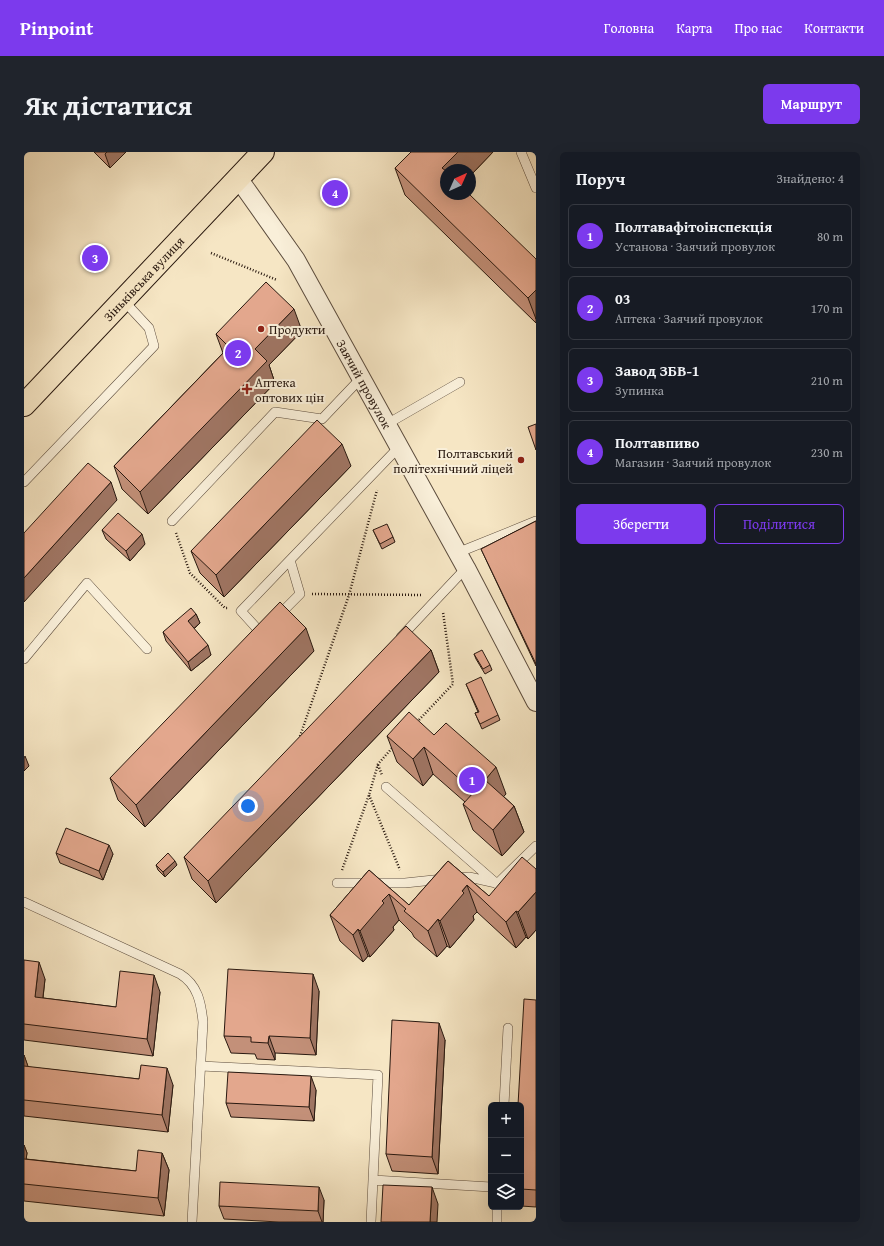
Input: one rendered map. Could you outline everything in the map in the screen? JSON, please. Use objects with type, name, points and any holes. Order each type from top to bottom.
[{"type":"main road","name":"Зіньківська вулиця","points":[[24,405],[263,152]]},
{"type":"street","name":"Заячий провулок","points":[[238,178],[296,260],[466,568],[536,702]]},
{"type":"lane","points":[[521,152],[536,188]]},
{"type":"lane","points":[[24,482],[154,346],[149,328],[123,300]]},
{"type":"lane","points":[[172,521],[275,412],[322,419],[361,378]]},
{"type":"lane","points":[[387,424],[460,382]]},
{"type":"lane","points":[[290,560],[300,594],[264,630],[240,611],[399,447]]},
{"type":"lane","points":[[457,553],[536,521]]},
{"type":"lane","points":[[393,646],[466,568]]},
{"type":"lane","points":[[24,659],[87,583],[147,649]]},
{"type":"lane","points":[[386,787],[497,884]]},
{"type":"lane","points":[[497,884],[536,846]]},
{"type":"lane","points":[[337,883],[405,883],[469,877],[497,884]]},
{"type":"lane","points":[[24,902],[187,978],[196,991],[203,1022],[192,1222]]},
{"type":"lane","points":[[504,1102],[508,1028]]},
{"type":"lane","points":[[201,1066],[378,1075],[371,1222]]},
{"type":"lane","points":[[373,1180],[488,1187]]},
{"type":"lane","points":[[496,1222],[497,1210]]},
{"type":"path","points":[[211,252],[277,280]]},
{"type":"path","points":[[298,742],[349,595],[385,462]]},
{"type":"path","points":[[172,521],[190,573],[225,608],[240,611]]},
{"type":"path","points":[[300,594],[441,595],[453,684]]},
{"type":"path","points":[[369,795],[405,883]]},
{"type":"building","points":[[411,152],[458,152],[446,164],[440,164],[440,200],[475,200],[536,259],[536,290],[528,298],[395,168]]},
{"type":"building","points":[[266,282],[294,309],[255,349],[267,361],[140,492],[114,466],[229,347],[216,334]]},
{"type":"building","points":[[317,420],[342,444],[216,575],[191,551]]},
{"type":"building","points":[[536,424],[536,450],[528,427]]},
{"type":"building","points":[[88,463],[111,482],[24,578],[24,533]]},
{"type":"building","points":[[118,513],[142,534],[126,551],[102,530]]},
{"type":"building","points":[[536,521],[536,664],[481,549]]},
{"type":"building","points":[[387,524],[393,537],[380,544],[373,530]]},
{"type":"building","points":[[280,602],[306,628],[136,805],[110,778]]},
{"type":"building","points":[[191,608],[196,614],[188,621],[208,645],[188,662],[163,632]]},
{"type":"building","points":[[406,626],[431,650],[208,881],[184,857]]},
{"type":"building","points":[[482,650],[490,665],[483,669],[474,654]]},
{"type":"building","points":[[481,677],[498,715],[480,724],[475,713],[479,712],[466,684]]},
{"type":"building","points":[[409,712],[434,735],[446,723],[496,767],[485,780],[514,806],[493,830],[463,804],[474,792],[424,747],[413,759],[387,736]]},
{"type":"building","points":[[66,828],[109,845],[99,871],[56,853]]},
{"type":"building","points":[[168,853],[175,861],[163,872],[156,865]]},
{"type":"building","points":[[522,857],[536,869],[536,892],[518,912],[516,911],[506,922],[467,885],[462,891],[464,893],[440,921],[438,919],[428,931],[404,911],[406,909],[389,894],[382,901],[384,903],[360,931],[358,929],[353,935],[330,915],[369,870],[409,905],[448,861],[489,896]]},
{"type":"building","points":[[24,960],[39,962],[35,997],[116,1007],[120,971],[154,975],[147,1039],[24,1024]]},
{"type":"building","points":[[228,969],[313,974],[310,1038],[269,1036],[268,1043],[251,1042],[251,1037],[224,1036]]},
{"type":"building","points":[[524,999],[536,1000],[536,1190],[524,1189],[524,1102],[518,1102]]},
{"type":"building","points":[[392,1020],[439,1023],[432,1157],[386,1154]]},
{"type":"building","points":[[141,1065],[167,1068],[162,1115],[24,1100],[24,1066],[139,1079]]},
{"type":"building","points":[[228,1072],[311,1076],[309,1107],[226,1103]]},
{"type":"building","points":[[138,1150],[162,1153],[158,1198],[24,1184],[24,1159],[136,1171]]},
{"type":"building","points":[[220,1182],[319,1187],[318,1211],[219,1206]]},
{"type":"building","points":[[383,1185],[432,1187],[430,1222],[381,1222]]},
{"type":"place","name":"Полтавпиво","points":[[335,193]]},
{"type":"place","name":"Завод ЗБВ-1","points":[[95,258]]},
{"type":"place","name":"Продукти","points":[[261,329]]},
{"type":"place","name":"03","points":[[238,353]]},
{"type":"place","name":"Аптека оптових цін","points":[[247,389]]},
{"type":"place","name":"Полтавський політехнічний ліцей","points":[[521,460]]},
{"type":"place","name":"Полтавафітоінспекція","points":[[472,780]]}]
